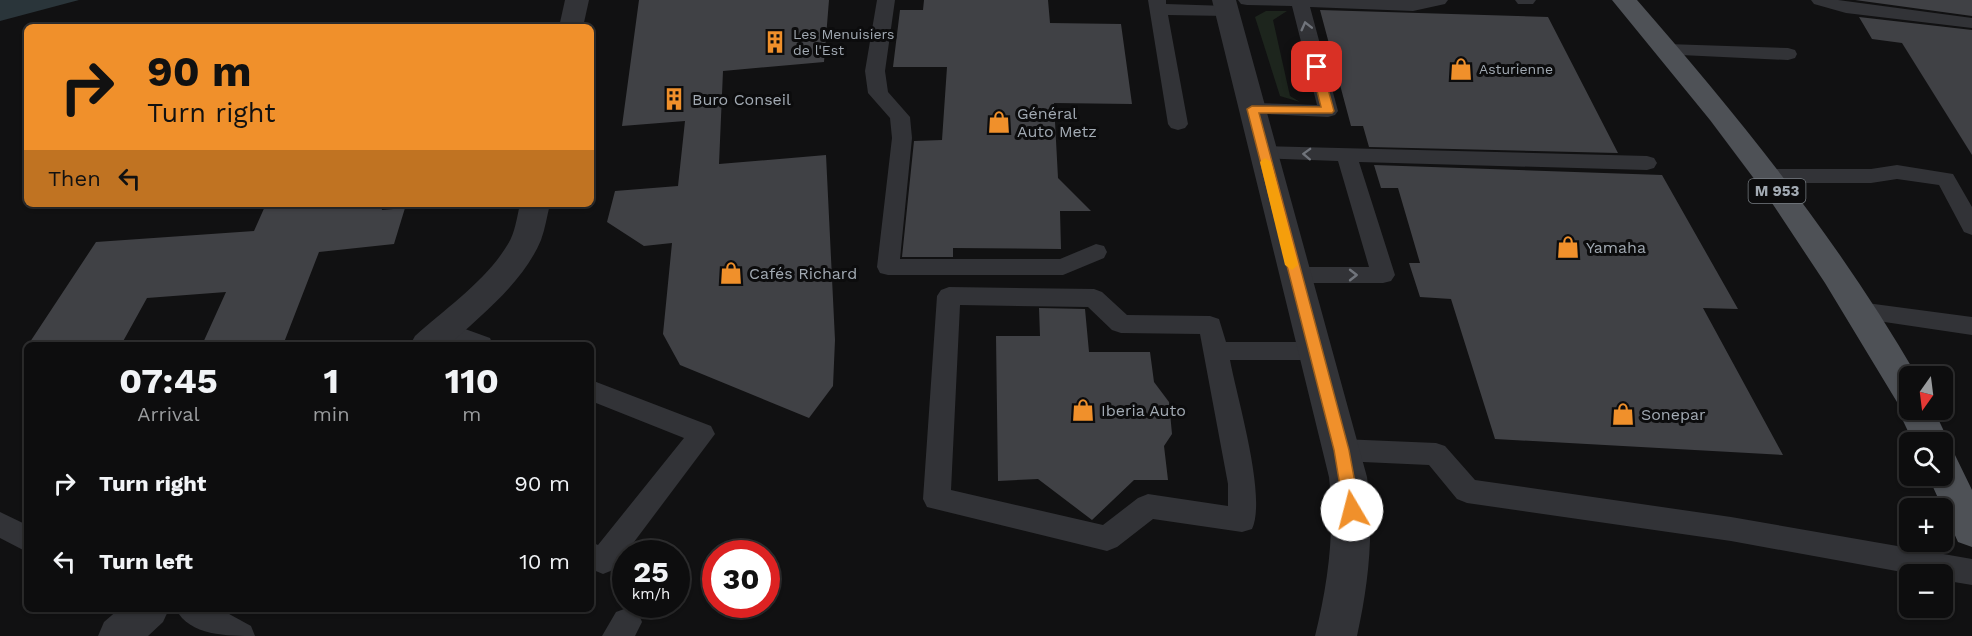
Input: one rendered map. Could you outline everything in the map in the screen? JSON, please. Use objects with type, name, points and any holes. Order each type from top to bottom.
[{"type":"main road","name":"M 953","points":[[1624,0],[1766,176],[1839,279],[1899,377]]},
{"type":"main road","points":[[1951,486],[1972,530]]},
{"type":"street","points":[[573,24],[577,0]]},
{"type":"street","points":[[1233,4],[1252,109],[1341,450],[1352,510],[1353,551],[1336,636]]},
{"type":"street","points":[[435,337],[495,281],[520,252],[530,230],[534,207]]},
{"type":"street","points":[[119,636],[145,612]]},
{"type":"lane","points":[[886,0],[875,71],[878,93],[900,117],[902,138],[888,267],[1063,267],[1096,252]]},
{"type":"lane","points":[[1178,124],[1158,5],[1300,2],[1413,6],[1439,0]]},
{"type":"lane","points":[[1820,0],[1846,8],[1972,23]]},
{"type":"lane","points":[[1252,109],[1328,111],[1300,2]]},
{"type":"lane","points":[[1667,51],[1788,54]]},
{"type":"lane","points":[[1263,153],[1647,163]]},
{"type":"lane","points":[[1294,275],[1383,275],[1346,155]]},
{"type":"lane","points":[[1766,176],[1871,176],[1897,172],[1946,179],[1972,226]]},
{"type":"lane","points":[[949,296],[1094,298],[1121,324],[1210,325],[1216,351],[1242,484],[1242,520],[1148,506],[1107,538],[937,500],[949,296]]},
{"type":"lane","points":[[1859,310],[1972,326]]},
{"type":"lane","points":[[435,337],[464,342]]},
{"type":"lane","points":[[1216,351],[1314,351]]},
{"type":"lane","points":[[594,391],[702,434],[603,561],[594,556]]},
{"type":"lane","points":[[1341,450],[1436,454],[1467,491],[1731,529],[1972,572]]},
{"type":"lane","points":[[0,524],[24,537]]},
{"type":"lane","points":[[196,612],[240,636]]},
{"type":"shaded area","points":[[0,0],[79,0],[0,21]]},
{"type":"shaded area","points":[[1266,11],[1287,11],[1273,20],[1290,96],[1300,102],[1280,96],[1255,17]]},
{"type":"building","points":[[639,0],[829,0],[824,62],[723,71],[719,164],[826,155],[835,340],[833,386],[809,418],[680,365],[663,334],[672,243],[644,246],[607,222],[615,191],[678,186],[685,121],[622,126]]},
{"type":"building","name":"Général Auto Metz","points":[[924,0],[1048,0],[1050,23],[1121,24],[1132,104],[1054,103],[1058,178],[1091,211],[1060,211],[1061,249],[953,248],[953,257],[902,257],[914,141],[942,140],[947,67],[893,67],[900,10],[923,10]]},
{"type":"building","points":[[1855,0],[1972,0],[1972,16]]},
{"type":"building","points":[[1320,10],[1548,17],[1618,153],[1369,147],[1363,126],[1351,126]]},
{"type":"building","points":[[1859,17],[1972,30],[1972,155],[1902,43],[1872,39]]},
{"type":"building","points":[[1374,165],[1662,175],[1738,309],[1703,308],[1783,455],[1495,439],[1451,299],[1420,297],[1409,263],[1420,263],[1398,188],[1381,188]]},
{"type":"building","points":[[265,207],[382,207],[382,210],[405,208],[394,244],[319,252],[284,342],[203,342],[226,292],[147,298],[123,342],[30,342],[96,242],[254,231]]},
{"type":"building","name":"Iberia Auto","points":[[1039,308],[1085,309],[1089,352],[1150,352],[1154,382],[1169,402],[1172,434],[1164,446],[1168,480],[1134,480],[1092,520],[1038,479],[998,481],[996,336],[1040,336]]},
{"type":"slow traffic","points":[[1265,162],[1292,265]]},
{"type":"place","name":"Les Menuisiers de l'Est","points":[[775,42]]},
{"type":"place","name":"Asturienne","points":[[1461,69]]},
{"type":"place","name":"Buro Conseil","points":[[674,99]]},
{"type":"place","name":"Général Auto Metz","points":[[999,122]]},
{"type":"place","name":"Yamaha","points":[[1568,247]]},
{"type":"place","name":"Cafés Richard","points":[[731,273]]},
{"type":"place","name":"Iberia Auto","points":[[1083,410]]},
{"type":"place","name":"Sonepar","points":[[1623,414]]},
{"type":"route","points":[[1317,67],[1328,111],[1252,109],[1348,477],[1352,510]]}]
